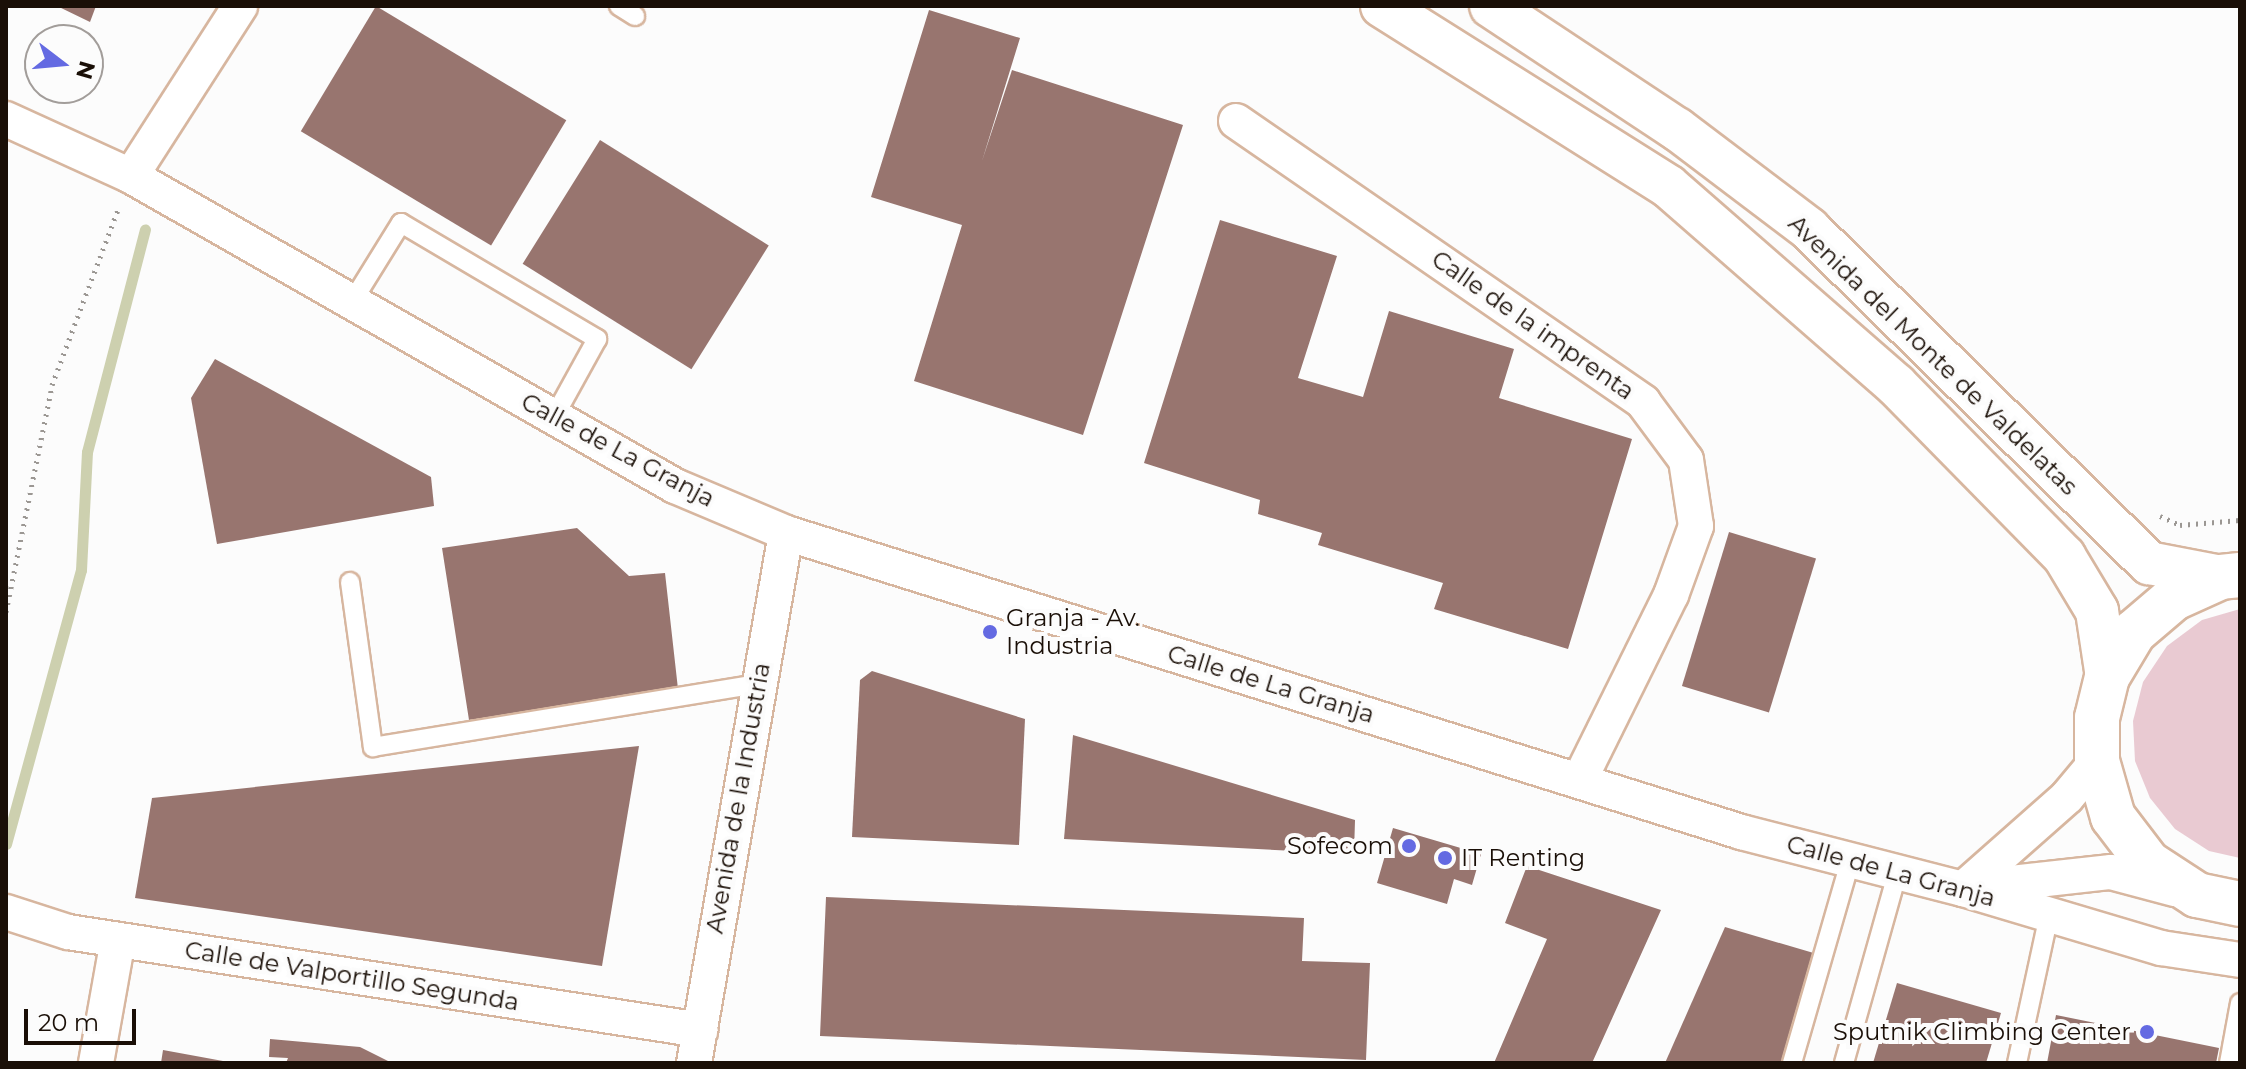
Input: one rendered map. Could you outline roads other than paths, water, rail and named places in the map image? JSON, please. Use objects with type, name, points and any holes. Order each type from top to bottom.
[{"type":"main road","points":[[2231,576],[2174,598],[2134,632],[2107,677],[2097,718],[2097,761],[2113,817],[2148,863],[2197,895],[2240,904]]},
{"type":"street","points":[[131,176],[240,6]]},
{"type":"street","name":"Avenida del Monte de Valdelatas","points":[[1382,6],[1669,187],[1896,385],[2064,556],[2097,611],[2107,677]]},
{"type":"street","name":"Avenida del Monte de Valdelatas","points":[[1491,6],[1677,129],[1809,229],[2149,563],[2231,576]]},
{"type":"street","name":"Calle de La Granja","points":[[6,119],[131,176],[675,486],[786,533],[1580,779],[1741,832],[1898,871],[2161,948],[2240,960]]},
{"type":"street","name":"Calle de la imprenta","points":[[1236,121],[1643,402],[1686,460],[1696,526],[1671,595],[1580,779]]},
{"type":"street","name":"Avenida de la Industria","points":[[697,1047],[757,684],[786,533]]},
{"type":"street","points":[[1963,889],[2067,797],[2097,761]]},
{"type":"street","points":[[1963,889],[2111,872],[2197,895]]},
{"type":"street","name":"Calle de Valportillo Segunda","points":[[6,912],[68,932],[697,1047]]},
{"type":"street","points":[[96,1063],[118,940]]},
{"type":"lane","points":[[352,302],[401,223],[597,339],[554,417]]},
{"type":"lane","points":[[350,582],[373,747],[757,684]]},
{"type":"lane","points":[[1792,1063],[1851,859]]},
{"type":"lane","points":[[1844,1063],[1898,871]]},
{"type":"lane","points":[[2017,1063],[2049,915]]},
{"type":"lane","points":[[2229,1063],[2240,1003]]},
{"type":"waterway","points":[[6,844],[81,570],[87,452],[145,229]]},
{"type":"place","name":"Granja - Av. Industria","points":[[990,632]]},
{"type":"place","name":"Sofecom","points":[[1409,846]]},
{"type":"place","name":"IT Renting","points":[[1445,858]]},
{"type":"place","name":"Sputnik Climbing Center","points":[[2147,1032]]}]
